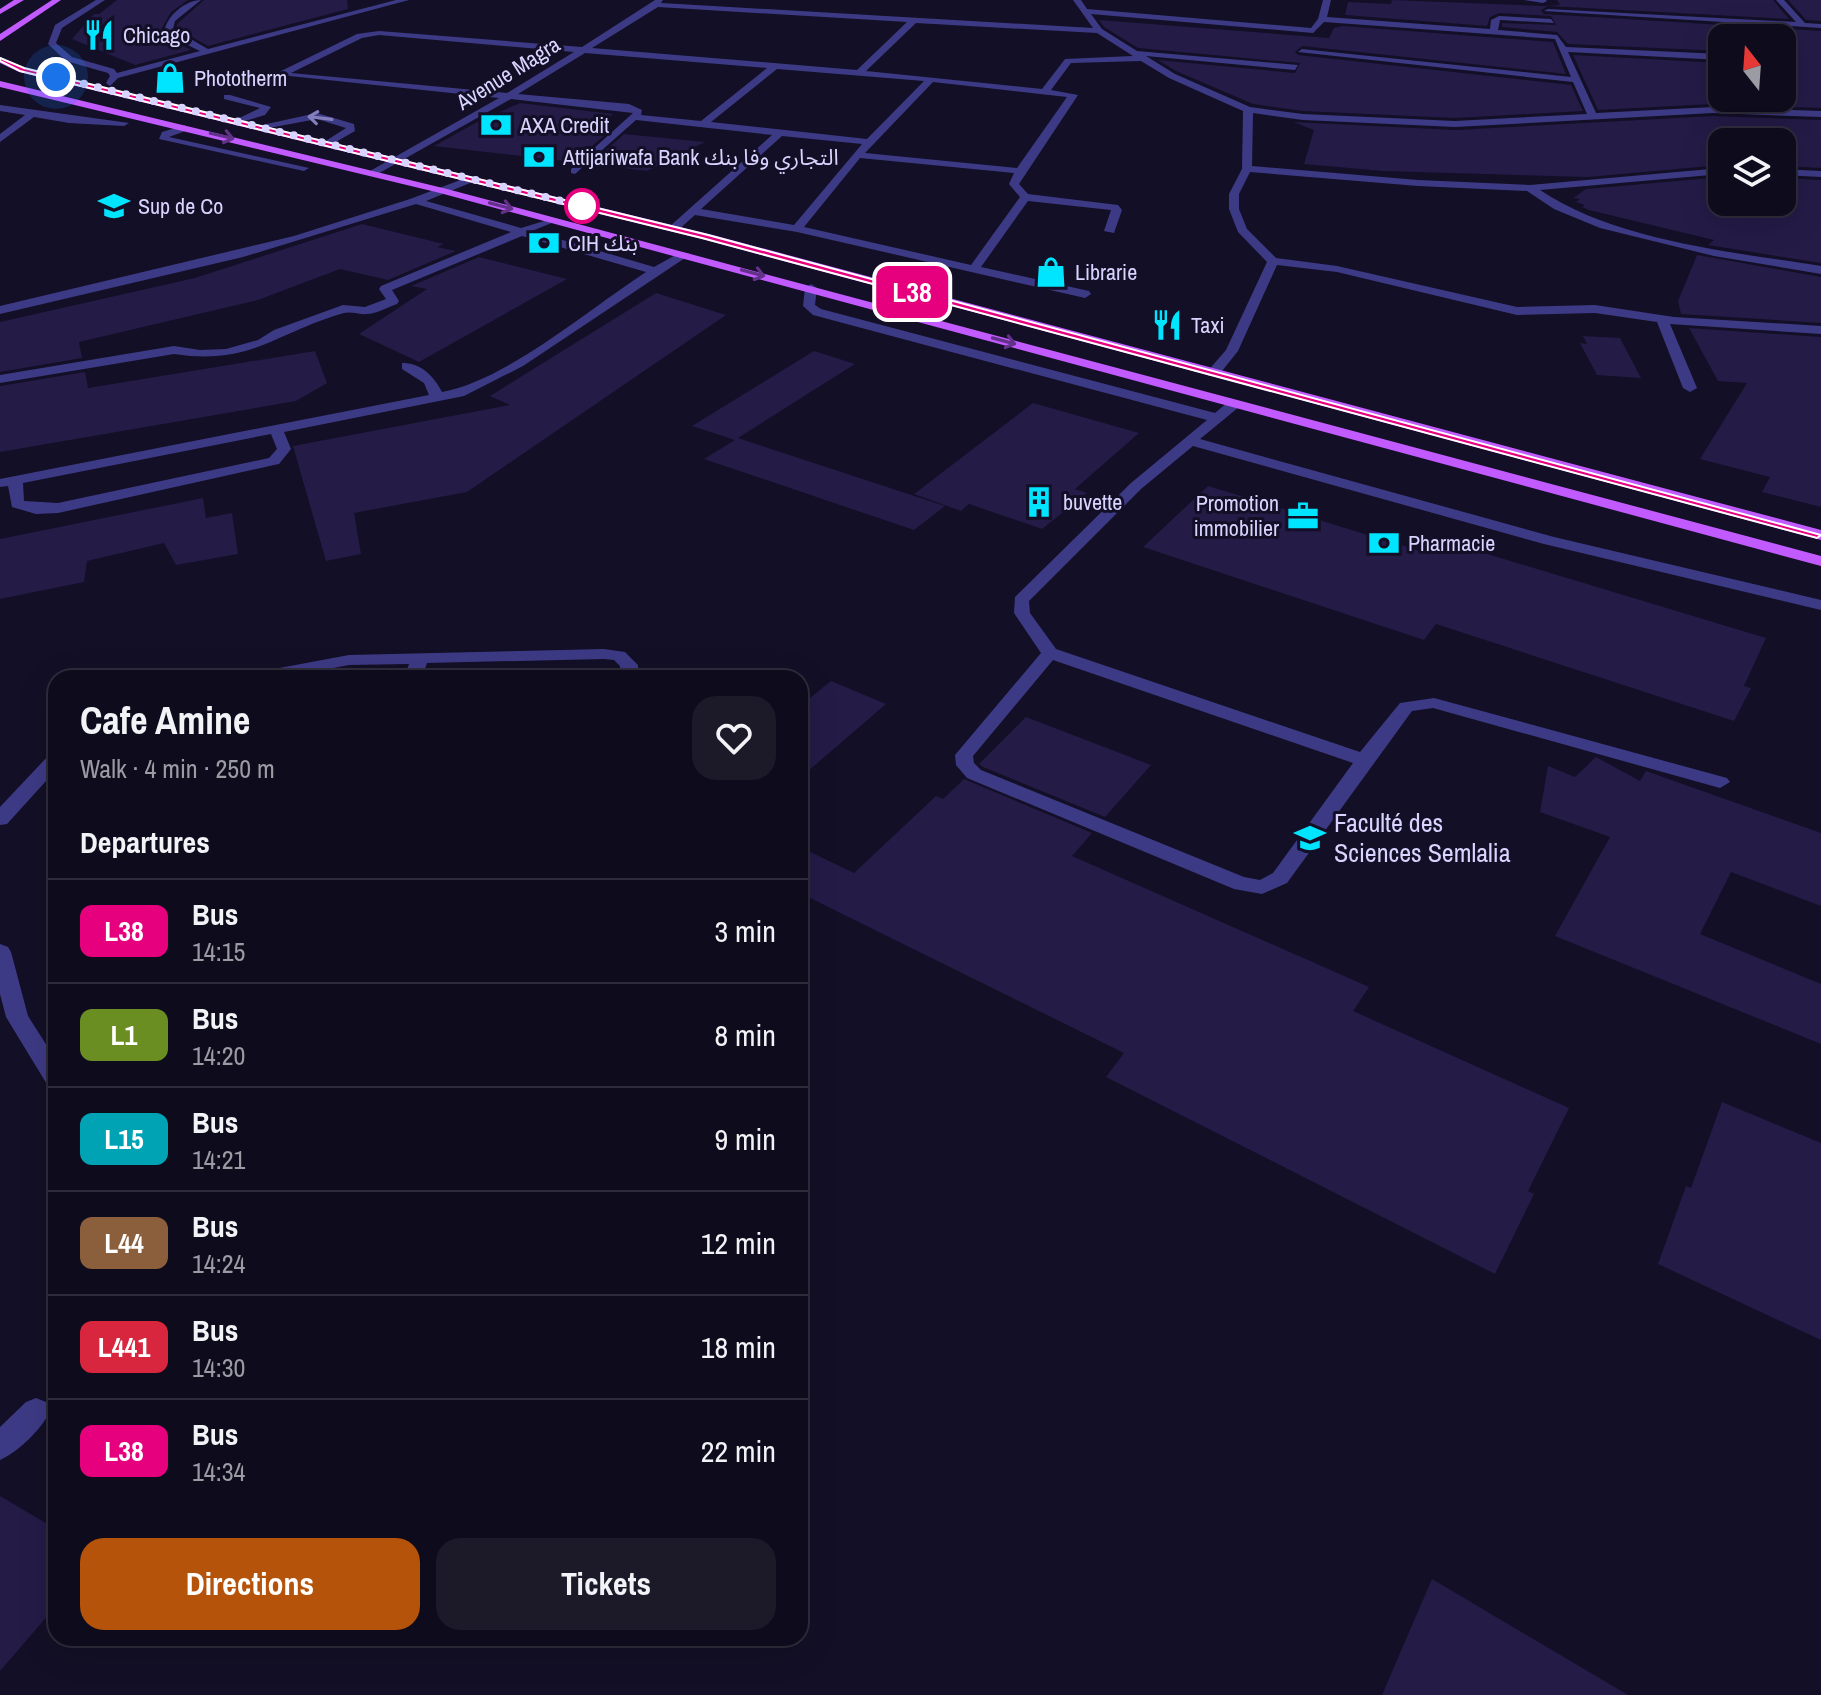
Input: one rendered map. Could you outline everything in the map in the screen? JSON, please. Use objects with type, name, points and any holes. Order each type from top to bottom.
[{"type":"main road","points":[[0,12],[20,0]]},
{"type":"main road","points":[[0,38],[57,0]]},
{"type":"main road","points":[[0,60],[22,70],[673,229],[1821,535]]},
{"type":"main road","points":[[0,87],[37,92],[374,173],[1821,561]]},
{"type":"street","points":[[101,0],[58,27],[52,44],[69,59],[111,71],[115,76]]},
{"type":"street","points":[[197,0],[171,20],[169,29],[176,36],[208,52]]},
{"type":"street","points":[[102,88],[115,76],[405,0]]},
{"type":"street","points":[[1077,0],[1099,31],[1172,76],[1248,110],[1303,117],[1455,124],[1713,110],[1821,114]]},
{"type":"street","points":[[1046,90],[1072,60],[1138,55],[1292,71],[1322,19],[1327,0]]},
{"type":"street","points":[[1528,0],[1542,0],[1593,117]]},
{"type":"street","points":[[1780,0],[1803,25]]},
{"type":"street","points":[[657,3],[912,22],[1099,31]]},
{"type":"street","name":"Avenue Magra","points":[[374,173],[507,97],[657,3]]},
{"type":"street","points":[[808,14],[816,7]]},
{"type":"street","points":[[1084,11],[1313,31]]},
{"type":"street","points":[[1494,33],[1495,20],[1499,18],[1550,16],[1821,26]]},
{"type":"street","points":[[1322,19],[1557,37]]},
{"type":"street","points":[[859,73],[912,22]]},
{"type":"street","points":[[281,74],[360,36],[374,33],[579,50],[878,83],[889,82],[897,76]]},
{"type":"street","points":[[1564,49],[1708,56]]},
{"type":"street","points":[[1302,52],[1578,80]]},
{"type":"street","points":[[702,125],[771,70],[859,73],[1068,93],[1073,98],[1020,171],[1014,184],[1025,197],[1114,207],[1117,210],[1110,231]]},
{"type":"street","points":[[265,73],[629,107],[639,112],[575,171]]},
{"type":"street","points":[[797,229],[857,155],[931,79]]},
{"type":"street","points":[[0,106],[37,92]]},
{"type":"street","points":[[227,97],[266,107],[262,113],[238,122]]},
{"type":"street","points":[[0,106],[86,122],[124,123]]},
{"type":"street","points":[[1248,110],[1247,169],[1234,194],[1234,209],[1242,230],[1273,261],[1376,276],[1517,311],[1595,309],[1662,319],[1821,330]]},
{"type":"street","points":[[0,139],[32,114]]},
{"type":"street","points":[[258,127],[309,116],[351,126],[347,133],[327,144]]},
{"type":"street","points":[[634,117],[869,142]]},
{"type":"street","points":[[185,128],[165,134],[164,139],[304,168]]},
{"type":"street","points":[[673,229],[779,133]]},
{"type":"street","points":[[259,159],[284,151]]},
{"type":"street","points":[[857,155],[1020,171]]},
{"type":"street","points":[[1247,169],[1418,183],[1530,188],[1708,172]]},
{"type":"street","points":[[1796,173],[1821,174]]},
{"type":"street","points":[[0,310],[259,252],[416,201],[471,179]]},
{"type":"street","points":[[1530,188],[1558,207],[1604,226],[1714,253],[1821,270]]},
{"type":"street","points":[[974,269],[1025,197]]},
{"type":"street","points":[[416,201],[655,271]]},
{"type":"street","points":[[693,211],[797,229],[1085,294]]},
{"type":"street","points":[[0,379],[174,350],[200,354],[227,353],[263,343],[278,333],[347,308],[366,311],[393,301],[385,289],[550,220]]},
{"type":"street","points":[[276,430],[284,449],[274,461],[58,508],[36,509],[17,504],[7,482],[459,393],[497,377],[685,254]]},
{"type":"street","points":[[1213,373],[1232,351],[1273,261]]},
{"type":"street","points":[[811,288],[809,306],[817,312],[1217,418]]},
{"type":"street","points":[[1662,319],[1690,388]]},
{"type":"street","points":[[407,366],[430,381],[437,397]]},
{"type":"street","points":[[1234,404],[1136,486],[1021,600],[1022,613],[1050,653],[1364,760]]},
{"type":"street","points":[[1191,441],[1550,541],[1821,605]]},
{"type":"street","points":[[1050,653],[964,755],[965,765],[974,774],[1241,884],[1262,887],[1280,878],[1406,707],[1419,703],[1434,703],[1720,782]]},
{"type":"street","points":[[296,670],[349,660],[604,654],[619,656],[629,665],[629,670]]},
{"type":"street","points":[[416,670],[420,658]]},
{"type":"street","points":[[0,819],[48,768]]},
{"type":"street","points":[[0,952],[17,1017],[48,1067]]},
{"type":"street","points":[[0,1446],[36,1411]]},
{"type":"building","points":[[117,0],[188,0],[171,12],[162,28],[171,40],[191,50],[135,65],[72,39],[94,14],[99,14]]},
{"type":"building","points":[[204,0],[347,0],[348,9],[208,46],[176,28]]},
{"type":"building","points":[[1392,0],[1543,6],[1560,5],[1557,0],[1773,0],[1789,19],[1548,6],[1541,10],[1544,14],[1708,24],[1708,50],[1568,44],[1557,32],[1502,27],[1502,23],[1556,25],[1551,16],[1499,13],[1490,17],[1487,26],[1345,15],[1348,2],[1391,4]]},
{"type":"building","points":[[1788,0],[1821,0],[1821,21],[1806,20]]},
{"type":"building","points":[[1099,20],[1329,38],[1334,28],[1343,26],[1553,42],[1566,74],[1302,46],[1295,52],[1298,55],[1571,85],[1583,111],[1455,118],[1303,111],[1253,104],[1176,71],[1158,60],[1295,73],[1300,63],[1138,48],[1104,27]]},
{"type":"building","points":[[1796,29],[1821,31],[1821,108],[1796,107]]},
{"type":"building","points":[[1573,55],[1708,62],[1708,104],[1598,110]]},
{"type":"building","points":[[520,103],[613,114],[592,131],[607,133],[574,162],[434,146],[479,121]]},
{"type":"building","points":[[1713,116],[1821,120],[1821,168],[1796,167],[1796,128],[1708,128],[1708,166],[1588,177],[1383,171],[1304,164],[1314,130],[1293,122],[1455,130]]},
{"type":"building","points":[[624,134],[705,142],[647,171],[591,164]]},
{"type":"building","points":[[1708,178],[1708,216],[1796,216],[1796,179],[1821,180],[1821,263],[1708,245],[1714,240],[1589,210],[1576,202],[1580,199],[1573,198],[1586,189]]},
{"type":"building","points":[[362,224],[444,244],[437,247],[456,251],[388,280],[340,269],[258,300],[79,342],[82,358],[0,372],[0,322],[195,278]]},
{"type":"building","points":[[1697,255],[1821,277],[1821,323],[1681,314],[1678,301]]},
{"type":"building","points":[[479,257],[567,279],[419,362],[359,334],[427,289],[411,286]]},
{"type":"building","points":[[656,293],[726,315],[467,492],[354,513],[361,554],[326,561],[293,446],[510,405],[490,396]]},
{"type":"building","points":[[1689,328],[1821,337],[1821,507],[1762,492],[1770,477],[1700,459],[1747,383],[1718,381]]},
{"type":"building","points":[[1583,336],[1620,338],[1641,378],[1597,375],[1580,343],[1587,344]]},
{"type":"building","points":[[315,351],[327,383],[296,401],[0,452],[0,386],[85,372],[88,388]]},
{"type":"building","points":[[814,351],[855,364],[738,438],[945,506],[914,530],[704,459],[735,440],[692,426]]},
{"type":"building","points":[[1033,403],[1139,433],[1075,489],[1087,493],[1042,529],[969,504],[961,511],[914,494]]},
{"type":"building","points":[[1208,486],[1420,551],[1431,537],[1766,638],[1744,686],[1751,688],[1734,721],[1436,624],[1424,640],[1143,547]]},
{"type":"building","points":[[203,498],[206,518],[232,513],[238,554],[176,565],[164,543],[87,561],[84,582],[0,599],[0,539]]},
{"type":"building","points":[[831,681],[886,704],[808,771],[808,700]]},
{"type":"building","points":[[1026,717],[1151,765],[1105,817],[979,764]]},
{"type":"building","points":[[1596,757],[1640,781],[1646,771],[1821,833],[1821,906],[1731,872],[1700,934],[1821,984],[1821,1044],[1555,936],[1610,837],[1540,812],[1548,766],[1575,777]]},
{"type":"building","points":[[964,779],[1092,833],[1072,856],[1369,987],[1353,1011],[1569,1108],[1528,1191],[1534,1194],[1495,1274],[1106,1077],[1124,1053],[808,897],[808,851],[854,873],[936,796],[943,799]]},
{"type":"building","points":[[1722,1102],[1821,1143],[1821,1340],[1658,1264],[1686,1186],[1691,1188]]},
{"type":"building","points":[[0,1496],[48,1524],[48,1615],[0,1671]]},
{"type":"building","points":[[1432,1579],[1628,1695],[1382,1695]]},
{"type":"bus line","name":"L38","points":[[0,60],[22,70],[705,236],[1821,535]]},
{"type":"place","name":"Chicago","points":[[99,35]]},
{"type":"place","name":"Phototherm","points":[[170,78]]},
{"type":"place","name":"AXA Credit","points":[[496,125]]},
{"type":"place","name":"Attijariwafa Bank التجاري وفا بنك","points":[[539,157]]},
{"type":"place","name":"Sup de Co","points":[[114,206]]},
{"type":"place","name":"CIH بنك","points":[[544,243]]},
{"type":"place","name":"Librarie","points":[[1051,272]]},
{"type":"place","name":"Taxi","points":[[1167,325]]},
{"type":"place","name":"buvette","points":[[1039,502]]},
{"type":"place","name":"Promotion immobilier","points":[[1303,516]]},
{"type":"place","name":"Pharmacie","points":[[1384,543]]},
{"type":"place","name":"Faculté des Sciences Semlalia","points":[[1310,838]]},
{"type":"route","points":[[56,77],[582,206]]}]
